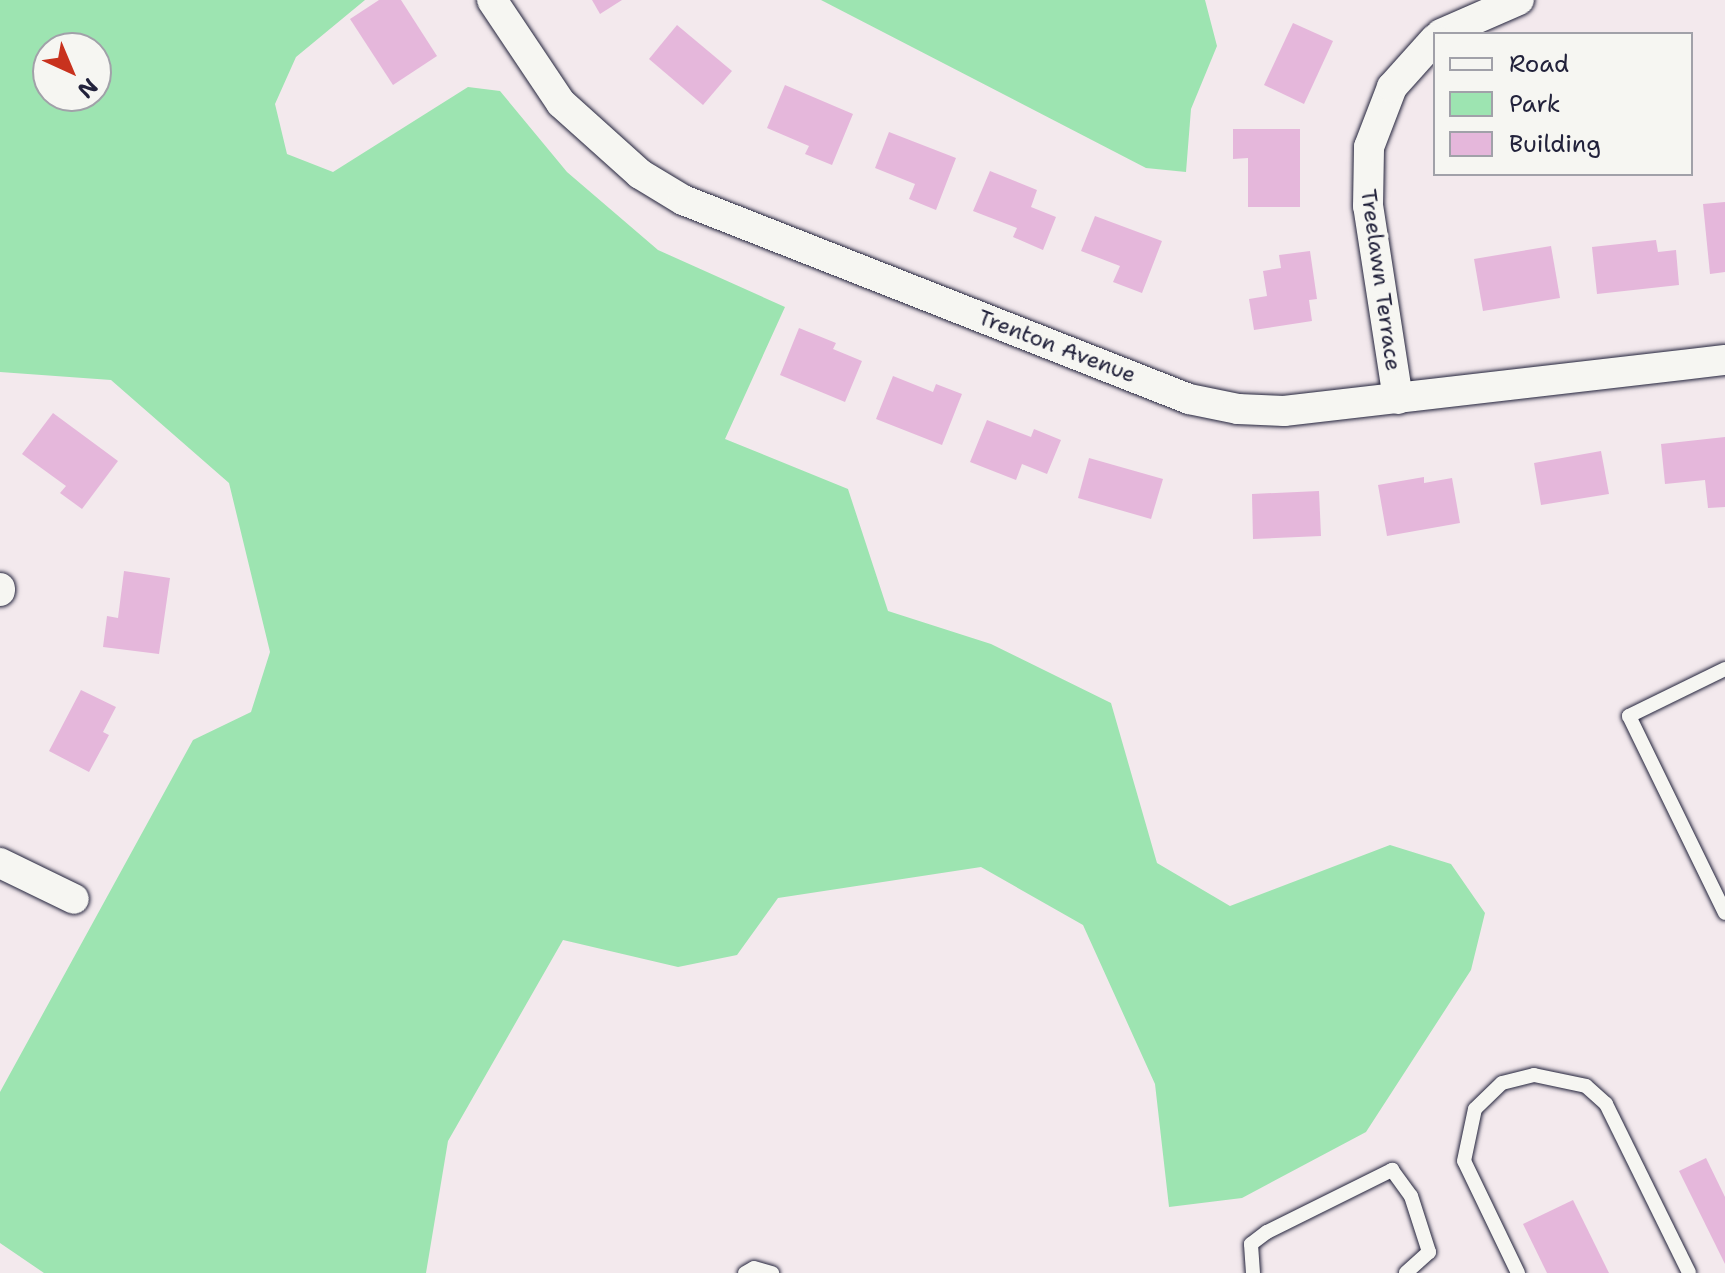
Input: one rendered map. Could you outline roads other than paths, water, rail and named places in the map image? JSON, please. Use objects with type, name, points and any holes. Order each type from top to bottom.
[{"type":"street","name":"Trenton Avenue","points":[[492,0],[561,103],[640,174],[683,200],[1189,399],[1284,411],[1725,360]]},
{"type":"street","points":[[1444,32],[1470,17],[1519,0]]},
{"type":"street","name":"Treelawn Terrace","points":[[1398,399],[1368,206],[1368,159],[1378,114],[1392,87],[1433,41]]},
{"type":"street","points":[[0,863],[74,899]]},
{"type":"lane","points":[[1725,669],[1629,716],[1725,913]]},
{"type":"lane","points":[[1518,1273],[1464,1161],[1475,1109],[1502,1083],[1534,1075],[1576,1082],[1606,1104],[1689,1273]]},
{"type":"lane","points":[[1253,1273],[1251,1244],[1267,1232],[1392,1170],[1411,1196],[1429,1252],[1406,1273]]},
{"type":"lane","points":[[745,1273],[754,1268],[772,1273]]}]
